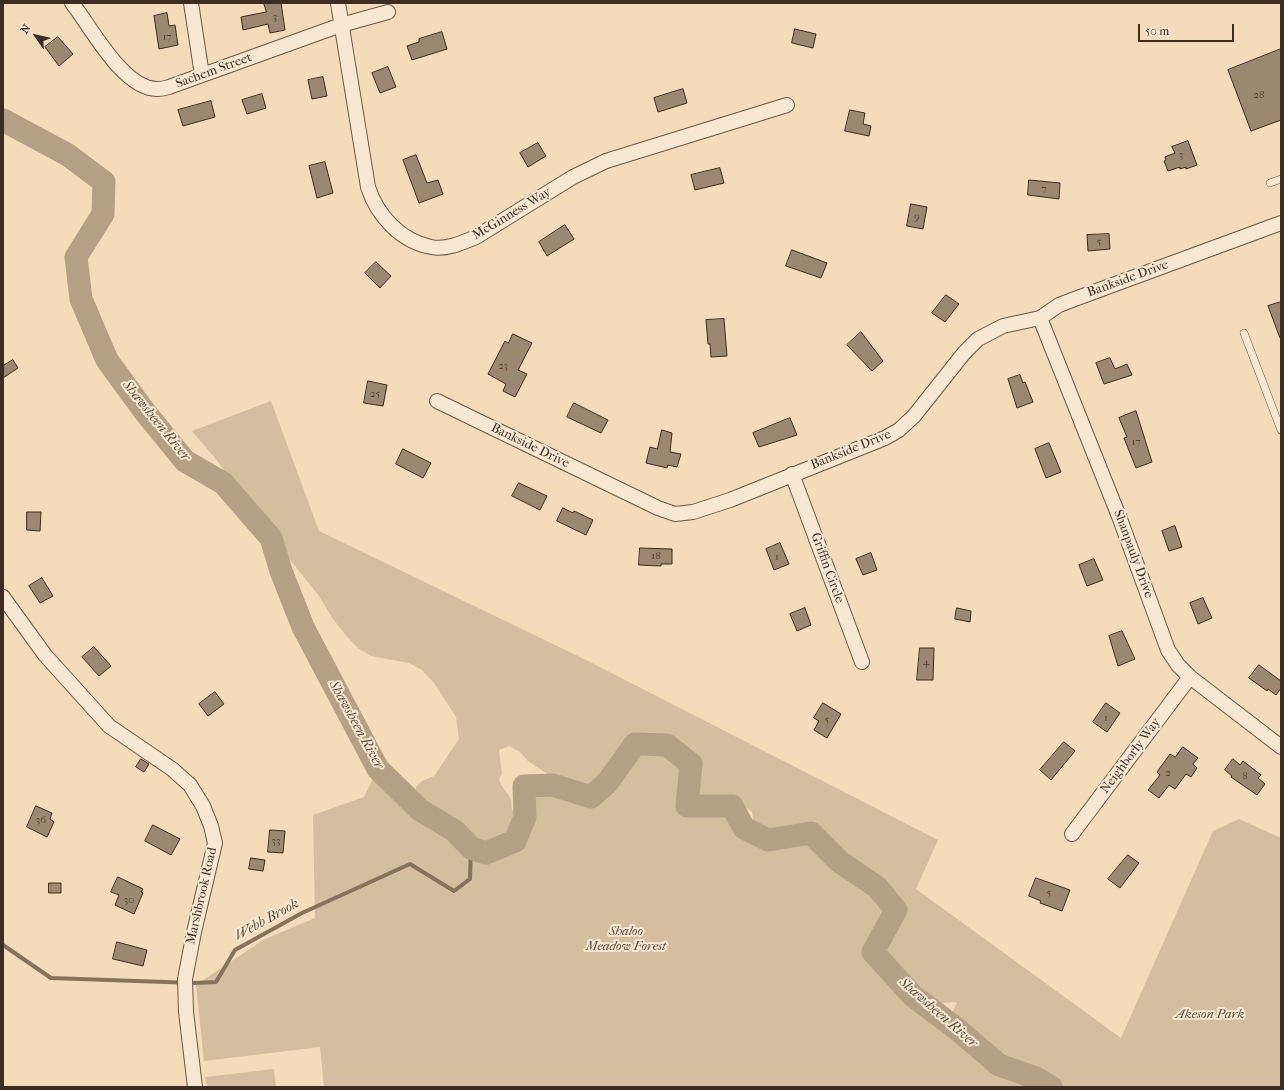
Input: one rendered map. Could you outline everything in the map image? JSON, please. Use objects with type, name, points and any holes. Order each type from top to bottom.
[{"type":"street","name":"Sachem Street","points":[[72,3],[113,61],[126,74],[147,87],[158,89],[169,87],[341,25],[388,12]]},
{"type":"street","points":[[191,3],[202,75]]},
{"type":"street","points":[[338,3],[341,25]]},
{"type":"street","name":"McGinness Way","points":[[341,25],[368,187],[372,199],[384,219],[393,227],[414,240],[431,247],[461,244],[476,237],[573,177],[606,161],[787,105]]},
{"type":"street","name":"Bankside Drive","points":[[437,400],[658,508],[675,514],[693,512],[722,503],[885,438],[899,430],[914,416],[964,353],[978,339],[1003,326],[1040,318],[1059,305],[1281,223]]},
{"type":"street","name":"Shanpauly Drive","points":[[1040,318],[1114,504],[1168,650],[1178,665],[1190,677],[1281,748]]},
{"type":"street","name":"Griffin Circle","points":[[792,474],[862,662]]},
{"type":"street","name":"Marshbrook Road","points":[[3,597],[45,654],[109,726],[172,769],[190,785],[203,806],[211,826],[215,843],[194,932],[185,979],[186,1012],[195,1087]]},
{"type":"street","name":"Neighborly Way","points":[[1072,834],[1190,677]]},
{"type":"lane","points":[[1270,183],[1281,180]]},
{"type":"lane","points":[[1244,333],[1281,430]]},
{"type":"green space","points":[[271,401],[319,531],[586,660],[938,840],[916,889],[1121,1038],[1213,831],[1239,819],[1281,838],[1281,1087],[324,1087],[320,1047],[204,1061],[196,985],[263,940],[315,918],[313,815],[364,797],[378,769],[420,810],[455,831],[471,848],[486,853],[515,841],[525,817],[524,786],[553,785],[571,790],[528,761],[520,752],[509,746],[499,750],[502,774],[499,779],[501,785],[511,800],[512,809],[519,826],[517,832],[513,835],[489,847],[482,848],[476,846],[452,819],[423,804],[416,794],[416,787],[422,781],[434,776],[459,739],[456,717],[434,683],[422,670],[409,663],[371,656],[358,648],[348,638],[333,619],[319,596],[247,506],[219,463],[192,431]],"holes":[[[648,739],[661,741],[666,745],[635,744],[607,782],[615,760],[626,749],[640,741]],[[690,772],[694,787],[695,806],[687,806]],[[726,802],[740,810],[747,808],[752,812],[754,822],[749,830],[744,828],[732,806],[718,805]],[[883,933],[885,950],[880,960],[873,952]],[[910,992],[913,992],[927,1004],[957,1003],[949,1020],[950,1023]]]},
{"type":"green space","points":[[274,1069],[276,1087],[207,1087],[205,1077]]},
{"type":"building","points":[[264,3],[281,3],[285,30],[270,33],[268,24],[243,30],[241,17],[266,12]]},
{"type":"building","points":[[167,13],[169,26],[175,25],[178,45],[159,49],[154,16]]},
{"type":"building","points":[[795,29],[816,34],[813,48],[792,43]]},
{"type":"building","points":[[442,32],[447,49],[412,60],[407,46],[419,42],[419,39]]},
{"type":"building","points":[[58,37],[73,54],[59,66],[45,47]]},
{"type":"building","points":[[1281,49],[1281,120],[1251,131],[1228,70]]},
{"type":"building","points":[[388,67],[396,87],[380,93],[372,73]]},
{"type":"building","points":[[323,77],[327,96],[312,99],[308,80]]},
{"type":"building","points":[[683,89],[687,103],[658,112],[654,98]]},
{"type":"building","points":[[262,94],[266,108],[247,114],[242,100]]},
{"type":"building","points":[[211,101],[215,117],[183,126],[178,110]]},
{"type":"building","points":[[850,110],[865,113],[863,124],[871,126],[869,136],[845,131]]},
{"type":"building","points":[[1188,141],[1197,165],[1186,169],[1186,167],[1180,169],[1180,167],[1168,171],[1164,161],[1166,160],[1165,157],[1175,153],[1172,147]]},
{"type":"building","points":[[538,143],[546,156],[528,167],[520,153]]},
{"type":"building","points":[[416,155],[427,183],[438,180],[443,194],[419,203],[403,160]]},
{"type":"building","points":[[325,162],[333,193],[317,198],[309,166]]},
{"type":"building","points":[[720,168],[724,183],[695,190],[691,175]]},
{"type":"building","points":[[1029,180],[1060,183],[1059,199],[1028,195]]},
{"type":"building","points":[[911,204],[927,207],[923,229],[907,226]]},
{"type":"building","points":[[565,225],[574,239],[547,256],[539,242]]},
{"type":"building","points":[[1109,234],[1110,249],[1088,251],[1087,235]]},
{"type":"building","points":[[792,250],[827,263],[821,278],[786,266]]},
{"type":"building","points":[[376,262],[391,276],[380,288],[365,273]]},
{"type":"building","points":[[946,295],[959,304],[945,322],[932,313]]},
{"type":"building","points":[[1281,302],[1281,338],[1280,338],[1268,306]]},
{"type":"building","points":[[724,319],[727,356],[711,357],[710,344],[708,344],[706,320]]},
{"type":"building","points":[[861,332],[883,361],[872,371],[847,345]]},
{"type":"building","points":[[513,334],[532,343],[518,370],[527,374],[515,397],[503,391],[506,384],[488,374],[505,341],[508,343]]},
{"type":"building","points":[[1110,358],[1115,369],[1127,364],[1132,375],[1104,384],[1096,363]]},
{"type":"building","points":[[13,360],[18,368],[3,378],[3,366]]},
{"type":"building","points":[[1020,375],[1023,383],[1025,382],[1033,402],[1017,408],[1008,379]]},
{"type":"building","points":[[368,381],[387,385],[383,406],[364,403]]},
{"type":"building","points":[[574,403],[608,420],[601,433],[567,417]]},
{"type":"building","points":[[1136,411],[1152,462],[1136,468],[1124,438],[1127,437],[1119,418]]},
{"type":"building","points":[[790,418],[797,435],[759,447],[753,433]]},
{"type":"building","points":[[662,430],[672,433],[670,452],[681,454],[677,467],[668,465],[667,468],[646,463],[650,447],[657,449]]},
{"type":"building","points":[[1049,443],[1061,472],[1046,478],[1035,449]]},
{"type":"building","points":[[403,449],[431,463],[423,478],[396,464]]},
{"type":"building","points":[[519,483],[547,496],[540,510],[512,496]]},
{"type":"building","points":[[563,508],[573,513],[574,511],[593,520],[586,535],[557,521]]},
{"type":"building","points":[[27,512],[41,512],[40,531],[27,530]]},
{"type":"building","points":[[1175,526],[1182,547],[1169,551],[1162,531]]},
{"type":"building","points":[[780,543],[789,564],[774,570],[766,549]]},
{"type":"building","points":[[640,548],[672,549],[672,564],[661,564],[661,566],[639,565]]},
{"type":"building","points":[[871,553],[877,570],[863,575],[856,559]]},
{"type":"building","points":[[1094,559],[1103,580],[1087,586],[1079,565]]},
{"type":"building","points":[[42,578],[53,596],[40,603],[29,586]]},
{"type":"building","points":[[1203,598],[1212,618],[1198,624],[1190,603]]},
{"type":"building","points":[[805,608],[811,625],[797,631],[790,614]]},
{"type":"building","points":[[957,608],[971,611],[970,622],[955,619]]},
{"type":"building","points":[[1122,631],[1135,659],[1118,666],[1109,636]]},
{"type":"building","points":[[94,647],[111,666],[99,676],[82,657]]},
{"type":"building","points":[[920,648],[934,648],[933,680],[917,680]]},
{"type":"building","points":[[1259,665],[1281,681],[1281,688],[1276,695],[1268,689],[1267,691],[1249,678]]},
{"type":"building","points":[[215,692],[224,704],[208,716],[199,704]]},
{"type":"building","points":[[823,703],[841,714],[827,738],[814,730],[819,721],[814,718]]},
{"type":"building","points":[[1106,703],[1120,713],[1107,732],[1093,722]]},
{"type":"building","points":[[1064,742],[1075,751],[1051,780],[1040,770]]},
{"type":"building","points":[[1183,747],[1198,758],[1193,764],[1197,768],[1191,777],[1186,774],[1175,789],[1169,785],[1159,798],[1148,790],[1160,775],[1157,772],[1170,754],[1175,757]]},
{"type":"building","points":[[141,759],[149,764],[144,772],[136,767]]},
{"type":"building","points":[[1233,759],[1240,765],[1243,761],[1261,775],[1258,778],[1265,784],[1257,795],[1231,777],[1232,776],[1225,770]]},
{"type":"building","points":[[36,806],[52,813],[50,819],[54,822],[47,837],[27,827]]},
{"type":"building","points":[[153,825],[180,839],[171,855],[145,841]]},
{"type":"building","points":[[270,830],[285,831],[283,853],[268,852]]},
{"type":"building","points":[[1128,855],[1139,863],[1120,888],[1108,879]]},
{"type":"building","points":[[251,858],[265,860],[263,871],[249,869]]},
{"type":"building","points":[[118,877],[143,889],[141,892],[143,893],[134,914],[115,905],[119,895],[111,892]]},
{"type":"building","points":[[1036,878],[1070,890],[1062,911],[1040,903],[1041,901],[1029,896]]},
{"type":"building","points":[[49,883],[61,883],[61,893],[49,893]]},
{"type":"building","points":[[117,942],[147,950],[143,966],[113,959]]},
{"type":"waterway","name":"Shawsheen River","points":[[3,120],[68,155],[104,182],[103,214],[76,257],[81,299],[107,360],[145,412],[185,461],[223,483],[271,538],[281,571],[303,627],[378,769],[420,810],[455,831],[471,848],[486,853],[515,841],[525,817],[524,786],[553,785],[591,797],[607,783],[635,744],[667,745],[691,764],[687,806],[732,806],[744,828],[768,840],[811,833],[840,862],[877,887],[896,910],[873,952],[912,995],[957,1029],[999,1065],[1036,1078],[1051,1087]]},
{"type":"waterway","name":"Webb Brook","points":[[3,945],[51,978],[194,983],[216,982],[235,950],[302,913],[410,864],[454,891],[470,879],[471,848]]},
{"type":"park label","name":"Shaloo Meadow Forest","points":[[626,940]]},
{"type":"park label","name":"Akeson Park","points":[[1210,1015]]}]
